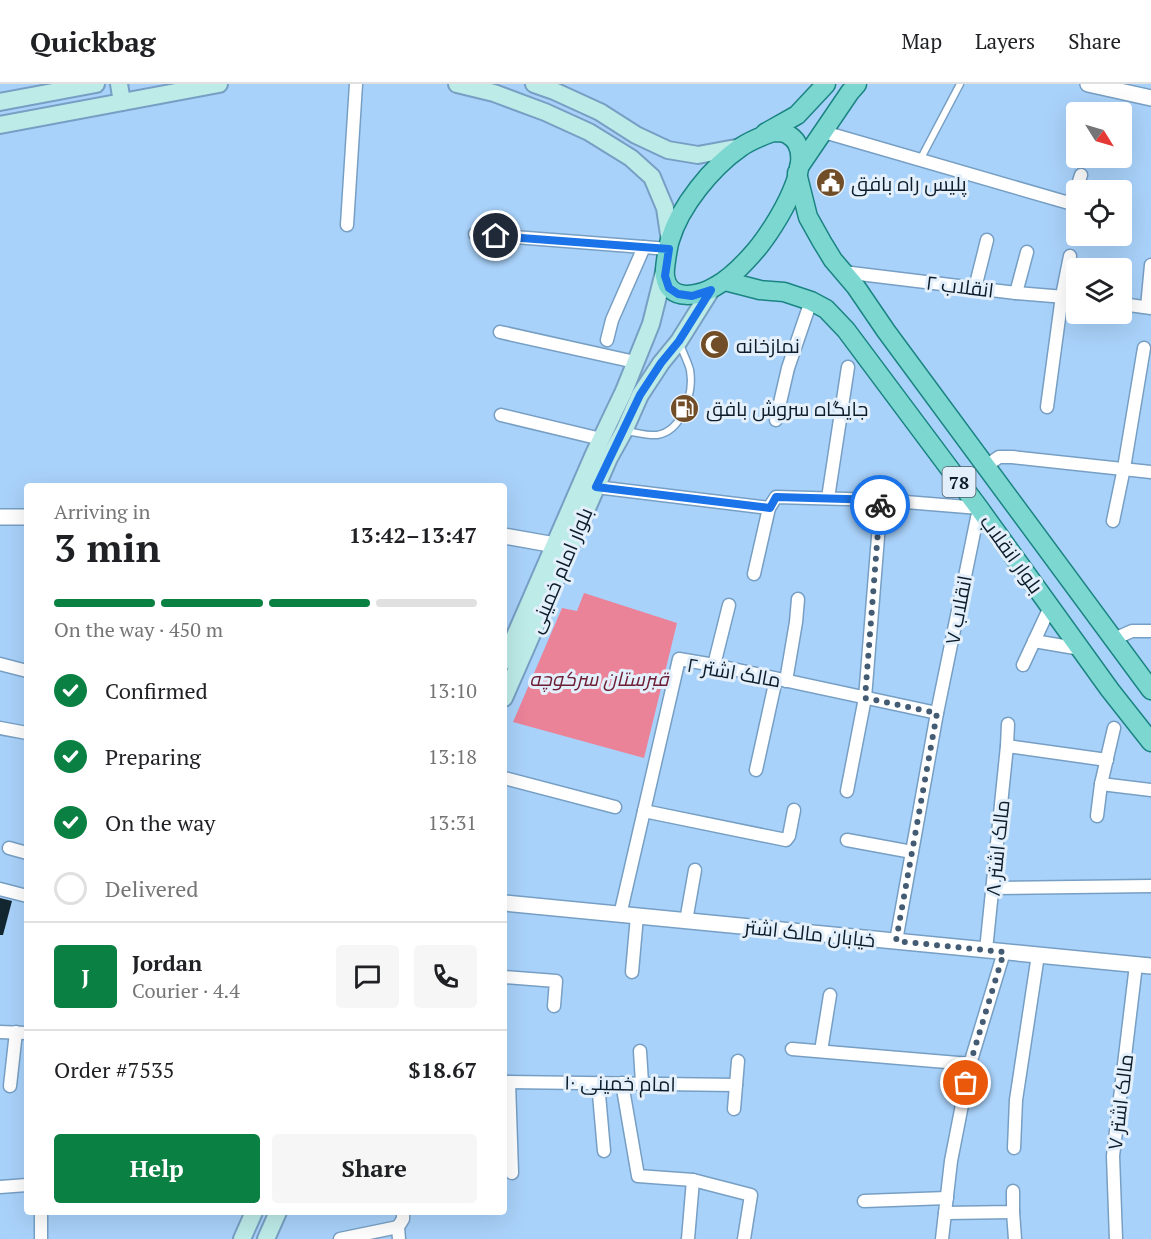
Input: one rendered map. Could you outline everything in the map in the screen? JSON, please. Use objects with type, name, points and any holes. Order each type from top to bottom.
[{"type":"main road","points":[[0,102],[96,84]]},
{"type":"main road","points":[[119,84],[122,102]]},
{"type":"main road","points":[[0,125],[219,84]]},
{"type":"main road","points":[[457,84],[494,93],[545,112],[589,132],[631,158],[652,177],[665,208],[668,250]]},
{"type":"main road","points":[[534,84],[600,112],[636,135],[668,150],[698,155],[741,147]]},
{"type":"main road","name":"78","points":[[718,285],[692,296],[678,294],[669,288],[665,276],[668,250],[678,220],[691,199],[723,161],[741,147],[797,115],[826,84]]},
{"type":"main road","points":[[718,285],[757,249],[773,228],[785,207],[798,170],[857,84]]},
{"type":"main road","name":"78","points":[[758,137],[773,132],[786,133],[795,140],[799,151],[798,170]]},
{"type":"main road","points":[[625,154],[632,153],[637,148],[639,141],[636,135]]},
{"type":"main road","name":"بلوار انقلاب","points":[[798,170],[808,216],[822,242],[1151,690]]},
{"type":"main road","name":"بلوار امام خمینی","points":[[532,616],[555,545],[624,391],[651,324],[668,250]]},
{"type":"main road","name":"بلوار انقلاب","points":[[718,285],[784,292],[811,301],[826,309],[846,330],[979,507],[1110,690],[1151,742]]},
{"type":"main road","name":"بلوار امام خمینی","points":[[507,680],[511,657],[640,395],[718,285]]},
{"type":"main road","points":[[911,417],[927,420],[935,414],[935,397]]},
{"type":"main road","points":[[935,449],[937,433],[947,426],[959,430]]},
{"type":"main road","points":[[242,1239],[253,1215]]},
{"type":"main road","points":[[266,1239],[277,1215]]},
{"type":"street","points":[[347,225],[356,84]]},
{"type":"street","points":[[1088,84],[1151,98]]},
{"type":"street","points":[[824,132],[1069,203],[1073,200],[1081,175]]},
{"type":"street","points":[[475,234],[668,250]]},
{"type":"street","points":[[975,288],[987,240]]},
{"type":"street","points":[[607,340],[612,320],[644,247]]},
{"type":"street","points":[[1016,293],[1027,252]]},
{"type":"street","points":[[1047,407],[1062,296],[1070,256]]},
{"type":"street","points":[[1132,305],[1149,308],[1151,265]]},
{"type":"street","name":"انقلاب ۲","points":[[843,272],[1016,293],[1066,297]]},
{"type":"street","points":[[776,420],[788,368],[811,301]]},
{"type":"street","points":[[500,332],[635,362]]},
{"type":"street","points":[[1113,521],[1144,348]]},
{"type":"street","points":[[828,498],[848,367]]},
{"type":"street","points":[[501,415],[602,439]]},
{"type":"street","points":[[986,466],[999,457],[1012,457],[1151,472]]},
{"type":"street","points":[[596,487],[770,508]]},
{"type":"street","points":[[754,574],[770,508],[776,497],[881,500],[979,507]]},
{"type":"street","points":[[847,791],[865,698],[881,500]]},
{"type":"street","name":"انقلاب ۷","points":[[896,941],[937,713],[979,507]]},
{"type":"street","points":[[0,517],[24,517]]},
{"type":"street","points":[[507,537],[555,545]]},
{"type":"street","points":[[756,770],[796,622],[798,599]]},
{"type":"street","points":[[714,665],[729,604]]},
{"type":"street","points":[[1023,665],[1050,607]]},
{"type":"street","points":[[1114,639],[1131,632],[1151,631]]},
{"type":"street","points":[[1034,641],[1081,649]]},
{"type":"street","name":"مالک اشتر ۲","points":[[620,915],[679,659],[937,713]]},
{"type":"street","points":[[0,664],[24,670]]},
{"type":"street","name":"مالک اشتر ۸","points":[[986,950],[994,888],[1008,724]]},
{"type":"street","points":[[0,728],[24,733]]},
{"type":"street","points":[[1097,816],[1101,784],[1114,728]]},
{"type":"street","points":[[1007,746],[1107,760]]},
{"type":"street","points":[[507,779],[615,807]]},
{"type":"street","points":[[1101,784],[1151,790]]},
{"type":"street","points":[[644,811],[786,840],[789,836],[794,810]]},
{"type":"street","points":[[847,840],[912,852]]},
{"type":"street","points":[[9,848],[24,852]]},
{"type":"street","points":[[686,921],[695,870]]},
{"type":"street","points":[[994,888],[1151,886]]},
{"type":"street","points":[[0,889],[24,895]]},
{"type":"street","name":"خیابان مالک اشتر","points":[[507,903],[1144,965]]},
{"type":"street","points":[[632,972],[637,916]]},
{"type":"street","points":[[942,1239],[951,1161],[970,1064],[1004,952]]},
{"type":"street","points":[[1014,1148],[1016,1100],[1038,955]]},
{"type":"street","name":"مالک اشتر ۷","points":[[1116,1239],[1113,1155],[1144,965]]},
{"type":"street","points":[[507,977],[556,981],[554,1006]]},
{"type":"street","points":[[821,1051],[830,996]]},
{"type":"street","points":[[0,1032],[22,1033],[9,1086]]},
{"type":"street","points":[[792,1049],[970,1064]]},
{"type":"street","points":[[640,1051],[642,1083]]},
{"type":"street","points":[[734,1109],[738,1061]]},
{"type":"street","points":[[507,1082],[512,1173]]},
{"type":"street","name":"امام خمینی ۱۰","points":[[507,1082],[736,1085]]},
{"type":"street","points":[[598,1083],[604,1151]]},
{"type":"street","points":[[622,1083],[638,1176],[693,1180],[751,1195],[744,1239]]},
{"type":"street","points":[[688,1239],[693,1180]]},
{"type":"street","points":[[0,1187],[24,1185]]},
{"type":"street","points":[[1013,1191],[1015,1239]]},
{"type":"street","points":[[864,1202],[946,1198]]},
{"type":"street","points":[[945,1213],[1013,1212]]},
{"type":"street","points":[[41,1215],[41,1239]]},
{"type":"street","points":[[340,1239],[398,1233],[404,1215]]},
{"type":"lane","points":[[920,160],[960,84]]},
{"type":"lane","points":[[624,431],[658,435],[680,420],[691,387],[690,370],[679,341]]},
{"type":"green space","name":"قبرستان سرکوچه","points":[[584,593],[677,623],[644,758],[513,722],[562,608],[577,611]]},
{"type":"building","points":[[0,898],[12,901],[3,935],[0,935]]},
{"type":"way so far","points":[[880,505],[865,698],[937,713],[896,941],[1004,952],[966,1083]]},
{"type":"place","name":"پلیس راه بافق","points":[[830,183]]},
{"type":"place","name":"نمازخانه","points":[[715,345]]},
{"type":"place","name":"جایگاه سروش بافق","points":[[685,408]]},
{"type":"route","points":[[496,236],[669,249],[665,276],[669,288],[678,294],[692,296],[711,290],[679,341],[640,395],[596,487],[770,508],[776,497],[881,500],[880,505]]}]
